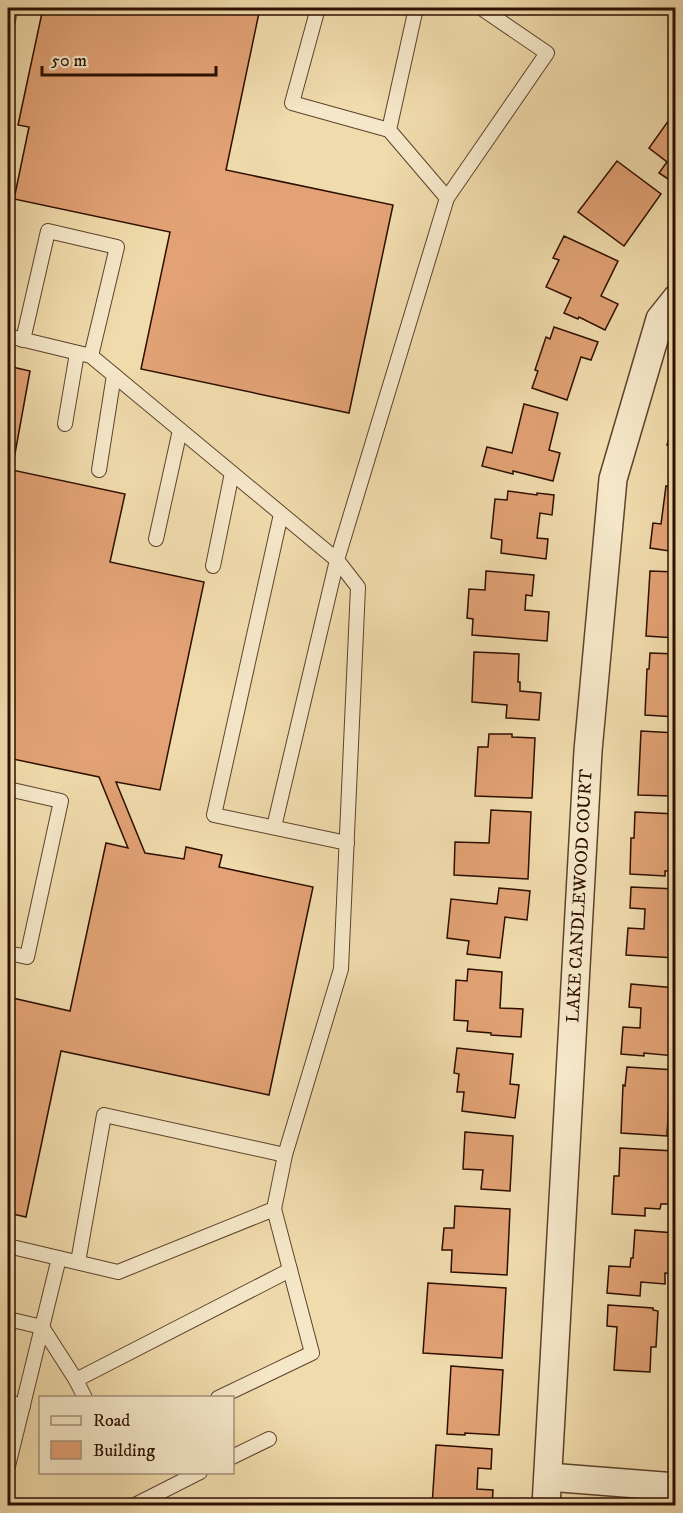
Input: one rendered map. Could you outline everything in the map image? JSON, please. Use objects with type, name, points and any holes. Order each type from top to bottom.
[{"type":"street","name":"LAKE CANDLEWOOD COURT","points":[[546,1506],[588,751],[613,479],[660,319],[675,299]]},
{"type":"street","points":[[548,1477],[675,1486]]},
{"type":"lane","points":[[8,21],[10,8]]},
{"type":"lane","points":[[318,8],[292,103],[389,130],[447,198]]},
{"type":"lane","points":[[389,130],[416,8]]},
{"type":"lane","points":[[274,828],[337,560],[447,198],[547,52],[481,8]]},
{"type":"lane","points":[[23,340],[48,231],[105,244],[117,247],[92,356]]},
{"type":"lane","points":[[8,336],[92,356],[337,560],[358,587],[341,969],[285,1155],[274,1209],[312,1353],[222,1396]]},
{"type":"lane","points":[[65,424],[77,353]]},
{"type":"lane","points":[[99,470],[114,375]]},
{"type":"lane","points":[[156,538],[180,430]]},
{"type":"lane","points":[[213,566],[232,473]]},
{"type":"lane","points":[[281,514],[214,815],[347,843]]},
{"type":"lane","points":[[8,789],[61,801],[27,957],[8,953]]},
{"type":"lane","points":[[78,1262],[104,1115],[285,1155]]},
{"type":"lane","points":[[8,1246],[118,1272],[274,1209]]},
{"type":"lane","points":[[8,1466],[59,1258]]},
{"type":"lane","points":[[76,1380],[290,1270]]},
{"type":"lane","points":[[8,1320],[42,1327],[84,1396]]},
{"type":"lane","points":[[8,1402],[23,1406]]},
{"type":"lane","points":[[234,1456],[269,1439]]},
{"type":"lane","points":[[133,1506],[198,1474]]},
{"type":"building","points":[[43,8],[260,8],[226,170],[393,205],[349,413],[141,369],[170,232],[14,199],[29,127],[18,125]]},
{"type":"building","points":[[676,110],[676,184],[659,173],[667,162],[649,148]]},
{"type":"building","points":[[617,161],[661,194],[624,246],[578,212]]},
{"type":"building","points":[[564,236],[618,261],[601,296],[618,304],[605,330],[579,317],[578,319],[564,313],[571,298],[546,287],[559,260],[553,258]]},
{"type":"building","points":[[554,327],[598,342],[591,360],[581,357],[567,400],[532,388],[538,371],[535,370],[546,337],[550,339]]},
{"type":"building","points":[[8,366],[30,371],[12,470],[125,494],[110,562],[204,582],[160,790],[116,782],[145,853],[184,859],[186,847],[222,855],[219,867],[313,887],[269,1095],[61,1051],[26,1217],[8,1213],[8,997],[70,1011],[106,843],[128,848],[99,777],[8,758]]},
{"type":"building","points":[[524,404],[558,413],[549,450],[560,453],[553,481],[482,466],[487,447],[512,453]]},
{"type":"building","points":[[674,423],[676,424],[676,468],[669,466],[675,447],[667,445]]},
{"type":"building","points":[[666,486],[676,488],[676,552],[650,548],[653,523],[661,524]]},
{"type":"building","points":[[508,491],[554,495],[552,515],[540,513],[537,538],[548,539],[546,559],[501,553],[502,540],[491,538],[495,499],[507,500]]},
{"type":"building","points":[[486,571],[534,575],[532,596],[526,595],[525,610],[549,612],[547,641],[472,635],[473,619],[467,618],[469,589],[485,590]]},
{"type":"building","points":[[650,571],[676,572],[676,638],[646,636]]},
{"type":"building","points":[[474,652],[519,654],[520,691],[541,693],[539,720],[506,718],[507,705],[472,702]]},
{"type":"building","points":[[650,653],[676,654],[676,717],[645,715]]},
{"type":"building","points":[[641,731],[676,733],[676,776],[674,776],[672,796],[638,795]]},
{"type":"building","points":[[489,734],[512,734],[512,737],[535,738],[532,798],[475,796],[478,747],[488,747]]},
{"type":"building","points":[[491,810],[531,812],[528,879],[454,875],[455,842],[489,843]]},
{"type":"building","points":[[635,812],[676,814],[676,871],[665,871],[665,876],[630,874],[631,838],[634,838]]},
{"type":"building","points":[[631,887],[676,889],[676,958],[626,955],[628,928],[644,929],[645,909],[630,908]]},
{"type":"building","points":[[499,888],[530,891],[527,920],[505,917],[500,958],[467,954],[469,941],[447,938],[451,899],[497,904]]},
{"type":"building","points":[[468,969],[502,972],[500,1008],[523,1009],[521,1037],[467,1031],[468,1021],[454,1020],[456,980],[467,981]]},
{"type":"building","points":[[631,984],[676,988],[675,1056],[644,1053],[644,1056],[621,1054],[623,1027],[640,1028],[641,1008],[629,1007]]},
{"type":"building","points":[[457,1048],[513,1054],[510,1084],[519,1085],[515,1118],[462,1111],[464,1092],[457,1092],[459,1074],[454,1073]]},
{"type":"building","points":[[627,1067],[676,1070],[676,1098],[669,1098],[667,1136],[621,1133],[623,1085],[625,1086]]},
{"type":"building","points":[[465,1132],[513,1136],[510,1191],[481,1189],[483,1170],[463,1169]]},
{"type":"building","points":[[620,1148],[674,1151],[671,1204],[661,1204],[660,1209],[645,1208],[645,1216],[612,1214],[614,1176],[619,1176]]},
{"type":"building","points":[[455,1206],[510,1209],[507,1275],[451,1272],[452,1250],[442,1250],[444,1228],[454,1228]]},
{"type":"building","points":[[635,1230],[676,1233],[676,1274],[665,1273],[665,1284],[641,1282],[640,1296],[607,1293],[609,1266],[630,1267]]},
{"type":"building","points":[[428,1283],[506,1288],[502,1358],[423,1353]]},
{"type":"building","points":[[608,1305],[653,1308],[658,1311],[656,1347],[651,1347],[650,1372],[614,1370],[617,1327],[607,1326]]},
{"type":"building","points":[[451,1366],[503,1370],[499,1435],[447,1434]]},
{"type":"building","points":[[436,1445],[492,1449],[491,1469],[478,1468],[477,1489],[493,1490],[492,1506],[432,1506]]}]
